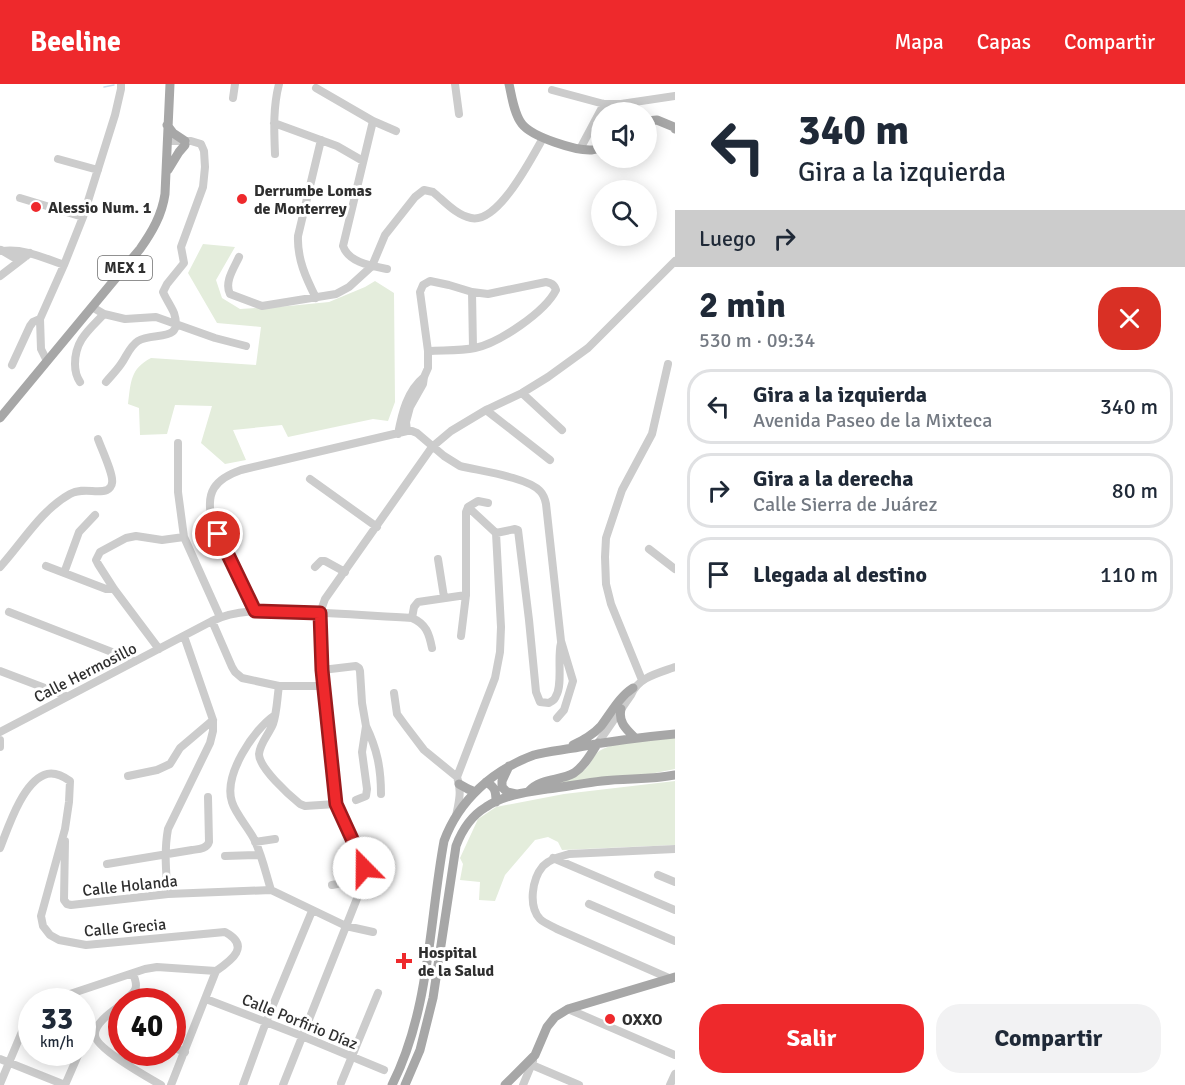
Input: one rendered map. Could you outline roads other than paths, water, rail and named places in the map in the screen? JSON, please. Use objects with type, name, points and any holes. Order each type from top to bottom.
[{"type":"main road","name":"MEX 1","points":[[0,418],[149,236],[164,203],[170,84]]},
{"type":"main road","points":[[509,84],[521,124],[531,133],[580,149],[591,150]]},
{"type":"main road","points":[[657,120],[675,129]]},
{"type":"main road","points":[[166,172],[178,152],[189,143],[173,133],[167,125]]},
{"type":"main road","points":[[565,750],[590,736],[600,727],[616,705],[633,688]]},
{"type":"main road","points":[[621,709],[620,720],[635,738]]},
{"type":"main road","points":[[675,734],[598,742],[534,755],[492,776],[455,816],[444,841],[421,997],[408,1048],[394,1081],[406,1083],[420,1050],[433,998],[456,846],[470,820],[486,807],[523,793],[603,781],[675,775]]},
{"type":"main road","points":[[509,766],[502,781],[502,787],[507,792],[523,793],[544,782],[571,775],[583,765],[598,742]]},
{"type":"main road","points":[[458,780],[475,792]]},
{"type":"main road","points":[[486,782],[496,790],[496,802]]},
{"type":"main road","points":[[505,1085],[535,1055],[547,1027],[555,1017],[568,1009],[674,979]]},
{"type":"street","points":[[46,361],[41,349],[40,319],[83,217],[115,115],[121,84]]},
{"type":"street","points":[[233,98],[236,84]]},
{"type":"street","points":[[276,154],[274,123],[279,84]]},
{"type":"street","points":[[455,84],[459,114]]},
{"type":"street","points":[[316,88],[373,121],[396,131]]},
{"type":"street","points":[[552,90],[597,102]]},
{"type":"street","points":[[634,102],[675,96]]},
{"type":"street","points":[[373,121],[343,246],[346,253],[355,260],[387,269]]},
{"type":"street","points":[[274,123],[337,146],[363,161]]},
{"type":"street","points":[[580,149],[591,128]]},
{"type":"street","points":[[239,256],[228,282],[227,287],[230,294],[262,306],[336,294],[349,287],[372,266],[385,235],[421,192],[429,190],[468,218],[485,217],[507,196],[543,138]]},
{"type":"street","points":[[316,298],[300,262],[297,247],[321,140]]},
{"type":"street","points":[[106,382],[135,343],[144,337],[170,335],[174,332],[176,324],[174,313],[163,292],[184,263],[181,247],[203,187],[205,168],[201,144],[167,143]]},
{"type":"street","points":[[58,159],[98,170]]},
{"type":"street","points":[[20,198],[83,217]]},
{"type":"street","points":[[1,250],[14,249],[64,265]]},
{"type":"street","points":[[0,276],[30,254]]},
{"type":"street","points":[[283,1085],[346,926],[363,879],[364,868],[336,804],[322,670],[320,613],[325,599],[432,447],[451,431],[486,410],[522,393],[588,348],[675,261]]},
{"type":"street","points":[[407,431],[406,423],[410,407],[423,384],[428,368],[420,292],[423,285],[430,281],[488,294],[546,282],[551,283],[556,290],[552,298],[532,317],[491,343],[473,348],[428,351]]},
{"type":"street","points":[[472,292],[473,348]]},
{"type":"street","points":[[92,307],[104,314],[125,319],[156,317],[215,338],[246,346]]},
{"type":"street","points":[[80,382],[76,377],[76,349],[81,339],[104,314]]},
{"type":"street","points":[[12,365],[30,326],[40,319]]},
{"type":"street","points":[[642,680],[611,604],[606,577],[606,538],[622,490],[652,434],[668,364]]},
{"type":"street","points":[[398,434],[404,406],[417,382],[424,377]]},
{"type":"street","points":[[522,393],[562,430]]},
{"type":"street","points":[[486,410],[550,460]]},
{"type":"street","points":[[255,611],[218,534],[210,512],[210,497],[218,482],[228,474],[241,470],[412,431],[460,466],[521,480],[532,485],[544,496],[561,641],[573,681],[564,710],[557,718]]},
{"type":"street","points":[[0,567],[55,505],[72,493],[82,490],[106,490],[111,487],[110,472],[98,440]]},
{"type":"street","points":[[178,443],[178,492],[184,537],[220,617]]},
{"type":"street","points":[[310,479],[377,527]]},
{"type":"street","points":[[467,508],[478,501],[488,503]]},
{"type":"street","points":[[455,816],[460,794],[458,780],[495,678],[500,652],[501,627],[496,533],[467,508]]},
{"type":"street","points":[[461,636],[466,595],[467,508]]},
{"type":"street","points":[[64,573],[79,532],[95,515]]},
{"type":"street","points":[[496,533],[518,530],[536,692],[540,702],[549,703],[557,696],[559,688],[558,651],[561,641]]},
{"type":"street","points":[[159,649],[114,589],[96,560],[100,552],[126,538],[136,536],[162,540],[184,537]]},
{"type":"street","points":[[649,549],[675,569]]},
{"type":"street","points":[[438,559],[444,597]]},
{"type":"street","points":[[315,567],[321,561],[325,561],[345,572]]},
{"type":"street","points":[[46,566],[106,589],[114,589]]},
{"type":"street","points":[[432,648],[424,626],[420,621],[411,618],[414,607],[418,602],[466,595]]},
{"type":"street","name":"Calle Hermosillo","points":[[0,732],[220,617],[255,611],[411,618]]},
{"type":"street","points":[[9,612],[135,661]]},
{"type":"street","points":[[212,621],[235,672],[242,678],[279,686],[324,686]]},
{"type":"street","points":[[168,894],[165,870],[168,829],[210,743],[213,730],[213,720],[184,636]]},
{"type":"street","points":[[322,670],[356,666],[359,668],[366,726],[362,752],[367,789],[366,796],[356,800]]},
{"type":"street","points":[[598,742],[631,695],[633,688],[642,680],[675,667]]},
{"type":"street","points":[[0,671],[66,696]]},
{"type":"street","points":[[279,686],[275,715],[272,726],[260,747],[260,758],[268,772],[300,804],[305,806],[336,804]]},
{"type":"street","points":[[394,693],[397,714],[405,725],[424,750],[458,780]]},
{"type":"street","points":[[275,715],[246,745],[234,774],[231,792],[232,802],[255,842],[271,890],[346,926],[373,932]]},
{"type":"street","points":[[128,776],[157,770],[170,764],[180,748],[213,720]]},
{"type":"street","points":[[366,726],[378,759],[381,794]]},
{"type":"street","points":[[0,740],[0,747]]},
{"type":"street","points":[[0,848],[19,802],[35,782],[45,774],[60,775],[70,781],[64,830]]},
{"type":"street","points":[[107,864],[204,848],[209,842],[208,797]]},
{"type":"street","name":"Calle Holanda","points":[[64,830],[64,900],[67,904],[168,894],[271,890]]},
{"type":"street","name":"Calle Grecia","points":[[64,830],[41,916],[43,926],[50,935],[59,940],[86,945],[225,932],[237,942],[238,948],[235,956],[216,971]]},
{"type":"street","points":[[255,842],[275,839]]},
{"type":"street","points":[[674,979],[541,919],[534,909],[532,895],[542,867],[553,858],[569,854],[675,849]]},
{"type":"street","points":[[225,856],[260,855]]},
{"type":"street","points":[[553,858],[675,910]]},
{"type":"street","points":[[658,875],[675,882]]},
{"type":"street","points":[[332,885],[363,879]]},
{"type":"street","points":[[589,904],[675,941]]},
{"type":"street","points":[[243,1085],[312,911]]},
{"type":"street","points":[[90,988],[144,969],[216,971],[186,1049]]},
{"type":"street","points":[[133,974],[136,988]]},
{"type":"street","points":[[342,1083],[378,993]]},
{"type":"street","name":"Calle Porfirio Díaz","points":[[206,999],[352,1056],[384,1071]]},
{"type":"street","points":[[568,1009],[675,1055]]},
{"type":"street","points":[[108,1016],[97,1028],[95,1038],[108,1051]]},
{"type":"street","points":[[0,1084],[18,1043]]},
{"type":"street","points":[[523,1085],[535,1055]]},
{"type":"street","points":[[0,1059],[65,1085],[73,1066]]},
{"type":"street","points":[[532,1065],[579,1085]]},
{"type":"street","points":[[130,1066],[161,1085]]},
{"type":"street","points":[[171,1085],[179,1066]]},
{"type":"street","points":[[670,1085],[675,1074]]},
{"type":"waterway","points":[[104,87],[114,85]]},
{"type":"place","name":"Derrumbe Lomas de Monterrey","points":[[242,199]]},
{"type":"place","name":"Alessio Num. 1","points":[[36,207]]},
{"type":"place","name":"Hospital de la Salud","points":[[404,961]]},
{"type":"place","name":"OXXO","points":[[610,1019]]}]
